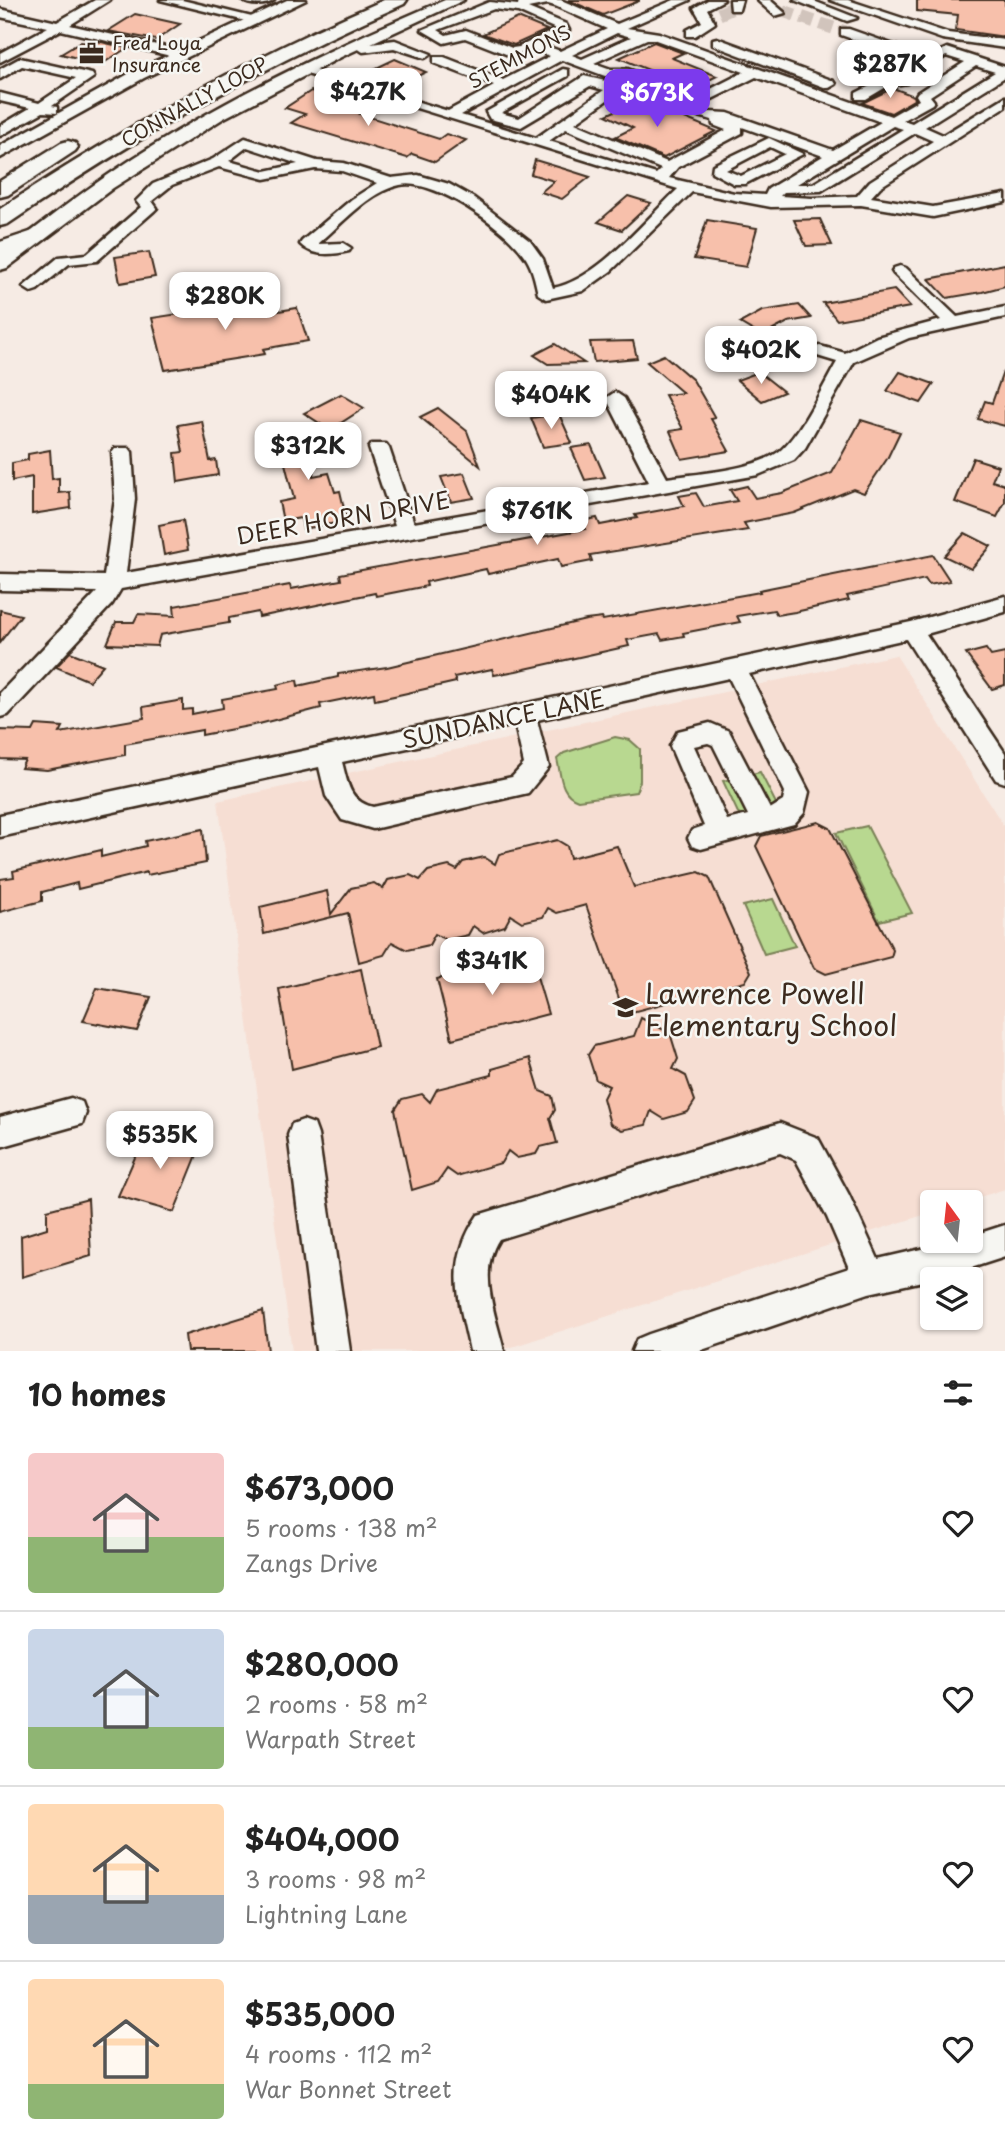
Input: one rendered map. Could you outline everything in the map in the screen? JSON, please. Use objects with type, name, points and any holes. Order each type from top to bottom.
[{"type":"highway","name":"CONNALLY LOOP","points":[[216,65],[357,0]]},
{"type":"highway","name":"CONNALLY LOOP","points":[[0,219],[105,150],[209,90],[301,43],[398,0]]},
{"type":"highway","points":[[0,190],[83,139]]},
{"type":"highway","points":[[0,253],[10,246],[36,237]]},
{"type":"main road","points":[[0,264],[142,160],[252,95],[386,30],[457,0]]},
{"type":"main road","points":[[0,153],[65,114],[179,54],[254,19],[279,2]]},
{"type":"street","points":[[72,0],[100,3]]},
{"type":"street","points":[[166,0],[203,3],[254,19]]},
{"type":"street","points":[[248,0],[279,2]]},
{"type":"street","points":[[523,4],[563,30],[511,52],[466,34],[444,39],[427,32],[494,5],[548,0],[615,28],[643,36],[655,36],[944,140]]},
{"type":"street","name":"STEMMONS","points":[[451,115],[559,55],[615,28],[684,0]]},
{"type":"street","points":[[800,0],[886,31]]},
{"type":"street","points":[[836,0],[946,36],[1005,44]]},
{"type":"street","points":[[0,58],[100,3]]},
{"type":"street","points":[[0,13],[15,4]]},
{"type":"street","points":[[583,63],[643,36],[675,27],[708,26],[723,7]]},
{"type":"street","points":[[0,13],[179,54]]},
{"type":"street","points":[[645,16],[861,96]]},
{"type":"street","points":[[848,34],[929,62]]},
{"type":"street","points":[[899,51],[913,42]]},
{"type":"street","points":[[363,48],[395,44],[425,54]]},
{"type":"street","points":[[532,45],[610,73],[623,72],[700,100]]},
{"type":"street","points":[[0,46],[15,49]]},
{"type":"street","points":[[300,70],[660,180],[734,197],[775,195],[816,188],[1005,71],[947,52],[942,53],[901,80],[884,83],[844,105]]},
{"type":"street","points":[[439,60],[504,85]]},
{"type":"street","points":[[775,195],[834,155],[927,101],[923,94],[975,61]]},
{"type":"street","points":[[0,75],[20,62],[87,77],[47,101],[44,108],[0,132]]},
{"type":"street","points":[[537,66],[629,91],[678,111],[753,73]]},
{"type":"street","points":[[563,73],[493,112],[495,116],[521,123],[589,81]]},
{"type":"street","points":[[783,84],[801,74]]},
{"type":"street","points":[[539,142],[614,89]]},
{"type":"street","points":[[0,97],[65,114]]},
{"type":"street","points":[[861,200],[875,184],[1005,101]]},
{"type":"street","points":[[685,107],[707,116],[723,116],[834,155]]},
{"type":"street","points":[[716,116],[717,121],[769,142]]},
{"type":"street","points":[[660,180],[670,168],[737,130]]},
{"type":"street","points":[[218,162],[245,142],[315,165],[344,167],[391,183]]},
{"type":"street","points":[[218,162],[265,175],[315,165]]},
{"type":"street","points":[[343,248],[314,249],[308,244],[375,190],[391,183],[412,180],[433,182],[457,192],[529,250],[542,275],[546,294],[578,288],[605,268],[688,187]]},
{"type":"street","points":[[775,195],[826,203],[861,200],[933,212],[1005,198]]},
{"type":"street","points":[[900,271],[954,324]]},
{"type":"street","points":[[820,351],[847,359],[884,339],[1005,312]]},
{"type":"street","name":"DEER HORN DRIVE","points":[[0,582],[83,585],[114,583],[758,469],[788,456],[847,359]]},
{"type":"street","points":[[615,398],[662,487]]},
{"type":"street","points":[[379,448],[407,531]]},
{"type":"street","points":[[0,708],[114,583],[125,499],[122,452]]},
{"type":"street","name":"SUNDANCE LANE","points":[[0,826],[911,630],[1005,604]]},
{"type":"street","points":[[911,630],[1005,773]]},
{"type":"street","points":[[734,668],[797,792],[795,806],[785,816],[764,822],[711,836],[682,746],[686,738],[710,733],[721,738],[764,822]]},
{"type":"street","points":[[329,755],[338,796],[351,812],[373,818],[519,786],[537,767],[524,713]]},
{"type":"street","points":[[0,1132],[71,1113]]},
{"type":"street","points":[[303,1135],[333,1351]]},
{"type":"street","points":[[487,1351],[471,1271],[473,1252],[479,1238],[489,1226],[780,1138],[807,1149],[838,1206],[869,1277]]},
{"type":"street","points":[[649,1351],[869,1277],[946,1260],[1005,1241]]},
{"type":"lane","points":[[565,124],[670,168]]},
{"type":"lane","points":[[31,287],[65,260],[92,258],[149,208],[144,201],[150,191],[172,179],[200,172],[218,162]]},
{"type":"shaded area","name":"Lawrence Powell Elementary School","points":[[896,655],[1005,828],[1005,1189],[984,1196],[984,1190],[920,1190],[920,1216],[499,1351],[292,1351],[218,801]]},
{"type":"green space","points":[[615,737],[630,740],[640,749],[640,781],[636,792],[578,800],[572,797],[562,783],[557,759],[564,753]]},
{"type":"green space","points":[[760,772],[786,823],[747,832],[723,781]]},
{"type":"green space","points":[[867,826],[912,913],[879,921],[836,833]]},
{"type":"green space","points":[[773,899],[795,946],[764,954],[743,906]]},
{"type":"building","points":[[568,0],[639,0],[639,1],[603,15]]},
{"type":"building","points":[[917,0],[1005,0],[1005,37],[956,30],[958,15],[917,11]]},
{"type":"building","points":[[135,14],[180,24],[156,40],[108,31]]},
{"type":"building","points":[[518,18],[547,30],[514,45],[483,34]]},
{"type":"building","name":"Fred Loya Insurance","points":[[93,40],[127,48],[102,64],[61,54],[81,42],[88,43]]},
{"type":"building","points":[[654,42],[683,53],[672,58],[717,76],[693,88],[619,58]]},
{"type":"building","points":[[395,59],[426,72],[399,85],[368,72]]},
{"type":"building","points":[[893,88],[914,96],[915,99],[891,113],[862,103]]},
{"type":"building","points":[[311,91],[368,108],[360,114],[439,139],[446,134],[466,140],[435,162],[412,154],[407,158],[291,123],[305,114],[285,108]]},
{"type":"building","points":[[624,97],[716,131],[664,158],[615,137],[633,128],[606,115],[624,107],[613,102]]},
{"type":"building","points":[[535,160],[590,177],[562,199],[541,192],[554,181],[531,174]]},
{"type":"building","points":[[628,196],[651,203],[622,230],[598,222]]},
{"type":"building","points":[[820,219],[832,245],[806,246],[794,220]]},
{"type":"building","points":[[707,220],[757,228],[746,267],[694,259]]},
{"type":"building","points":[[149,252],[155,277],[120,283],[115,257]]},
{"type":"building","points":[[1005,264],[1005,286],[982,292],[947,298],[929,279]]},
{"type":"building","points":[[894,290],[910,307],[837,320],[823,303]]},
{"type":"building","points":[[258,295],[263,312],[297,308],[308,341],[263,349],[265,354],[165,370],[152,318],[179,314],[178,308]]},
{"type":"building","points":[[799,305],[811,318],[788,322],[762,336],[740,323],[762,311]]},
{"type":"building","points":[[633,341],[637,358],[594,362],[590,342]]},
{"type":"building","points":[[555,344],[584,363],[548,364],[534,355]]},
{"type":"building","points":[[664,355],[693,380],[715,418],[711,419],[729,451],[682,459],[670,431],[683,429],[665,395],[683,393],[647,362]]},
{"type":"building","points":[[759,372],[784,392],[762,401],[737,380]]},
{"type":"building","points":[[900,372],[934,384],[921,403],[887,391]]},
{"type":"building","points":[[1003,372],[1005,426],[978,419],[985,401],[992,403]]},
{"type":"building","points":[[514,386],[552,389],[508,414]]},
{"type":"building","points":[[341,394],[364,408],[330,430],[304,413]]},
{"type":"building","points":[[438,408],[467,431],[480,466],[420,417]]},
{"type":"building","points":[[559,414],[572,443],[543,447],[531,418]]},
{"type":"building","points":[[861,420],[900,432],[887,459],[864,493],[853,489],[794,513],[744,523],[748,530],[590,555],[592,561],[561,567],[558,559],[488,574],[486,569],[426,582],[427,586],[376,596],[375,593],[259,617],[258,612],[229,618],[229,623],[160,635],[157,646],[107,644],[116,622],[134,622],[138,614],[175,616],[174,606],[290,585],[291,589],[341,580],[340,574],[585,529],[581,521],[597,518],[600,525],[637,518],[635,515],[684,506],[679,496],[696,493],[704,507],[737,501],[730,490],[747,486],[755,498],[782,493],[832,473]]},
{"type":"building","points":[[202,421],[210,461],[216,460],[218,475],[178,482],[175,453],[183,452],[178,425]]},
{"type":"building","points":[[318,427],[313,476],[329,473],[335,492],[340,491],[347,521],[303,529],[301,518],[283,521],[279,502],[294,499],[276,428]]},
{"type":"building","points":[[591,445],[605,477],[585,480],[571,448]]},
{"type":"building","points":[[50,450],[52,479],[59,478],[59,493],[70,492],[71,508],[32,514],[32,477],[12,481],[12,463],[28,460],[28,454]]},
{"type":"building","points":[[973,458],[998,466],[992,481],[1005,485],[1005,502],[997,517],[955,502]]},
{"type":"building","points":[[464,473],[474,498],[451,502],[441,477]]},
{"type":"building","points":[[183,520],[188,550],[164,555],[159,525]]},
{"type":"building","points":[[965,533],[991,546],[971,569],[944,556]]},
{"type":"building","points":[[933,555],[950,581],[929,585],[925,579],[847,596],[849,600],[795,612],[777,615],[774,610],[737,616],[740,622],[683,633],[684,636],[662,640],[659,634],[627,640],[629,646],[516,671],[494,675],[492,669],[454,677],[456,682],[375,700],[374,693],[320,704],[321,708],[259,724],[202,735],[202,730],[125,744],[125,755],[47,770],[21,768],[25,760],[0,759],[0,730],[33,731],[36,725],[63,727],[60,733],[144,718],[143,707],[183,700],[183,710],[192,709],[192,714],[223,708],[222,699],[278,689],[277,685],[297,680],[298,686],[338,677],[338,674],[387,667],[586,620],[603,620],[760,592],[759,590]]},
{"type":"building","points":[[0,610],[21,615],[0,642]]},
{"type":"building","points":[[986,649],[991,656],[1005,653],[1005,685],[992,689],[966,654]]},
{"type":"building","points":[[70,652],[103,665],[89,681],[56,667]]},
{"type":"building","points":[[818,822],[830,828],[893,950],[891,957],[826,974],[814,968],[756,846],[761,836]]},
{"type":"building","points":[[203,829],[206,863],[147,875],[147,872],[78,889],[77,883],[42,892],[42,901],[0,912],[0,879],[14,877],[13,871],[101,850],[101,857],[146,846],[145,841]]},
{"type":"building","points":[[557,840],[567,846],[570,858],[617,846],[634,887],[699,872],[709,877],[751,972],[745,982],[632,1012],[622,1007],[586,905],[557,913],[548,908],[543,917],[522,922],[511,915],[505,926],[483,933],[473,926],[468,935],[446,940],[435,934],[429,945],[407,950],[392,942],[384,955],[359,962],[348,913],[264,934],[260,907],[327,891],[331,914],[351,888],[374,883],[383,889],[388,880],[410,875],[420,880],[428,871],[449,866],[457,870],[463,862],[484,857],[495,864],[499,854]]},
{"type":"building","points":[[531,956],[548,1014],[452,1039],[437,979]]},
{"type":"building","points":[[361,969],[377,1047],[292,1069],[279,989]]},
{"type":"building","points":[[97,988],[151,997],[137,1031],[83,1021]]},
{"type":"building","points":[[641,1018],[670,1033],[678,1059],[673,1069],[686,1076],[695,1101],[688,1112],[664,1119],[651,1111],[646,1125],[622,1130],[610,1124],[603,1098],[609,1086],[596,1080],[588,1055],[594,1046],[634,1036]]},
{"type":"building","points":[[530,1058],[540,1091],[552,1096],[555,1110],[550,1118],[557,1143],[540,1147],[536,1154],[517,1158],[508,1151],[501,1163],[457,1176],[447,1169],[438,1182],[412,1190],[395,1110],[402,1099],[422,1094],[430,1102],[437,1089],[492,1075],[492,1069]]},
{"type":"building","points":[[147,1130],[201,1145],[174,1212],[118,1196]]},
{"type":"building","points":[[88,1199],[91,1256],[22,1277],[21,1236],[47,1228],[47,1210]]},
{"type":"building","points":[[263,1311],[268,1351],[187,1351],[185,1335]]},
{"type":"tunnel","points":[[719,14],[735,7]]},
{"type":"tunnel","points":[[783,11],[845,32]]},
{"type":"place","name":"Fred Loya Insurance","points":[[92,53]]},
{"type":"place","name":"Lawrence Powell Elementary School","points":[[625,1008]]}]
